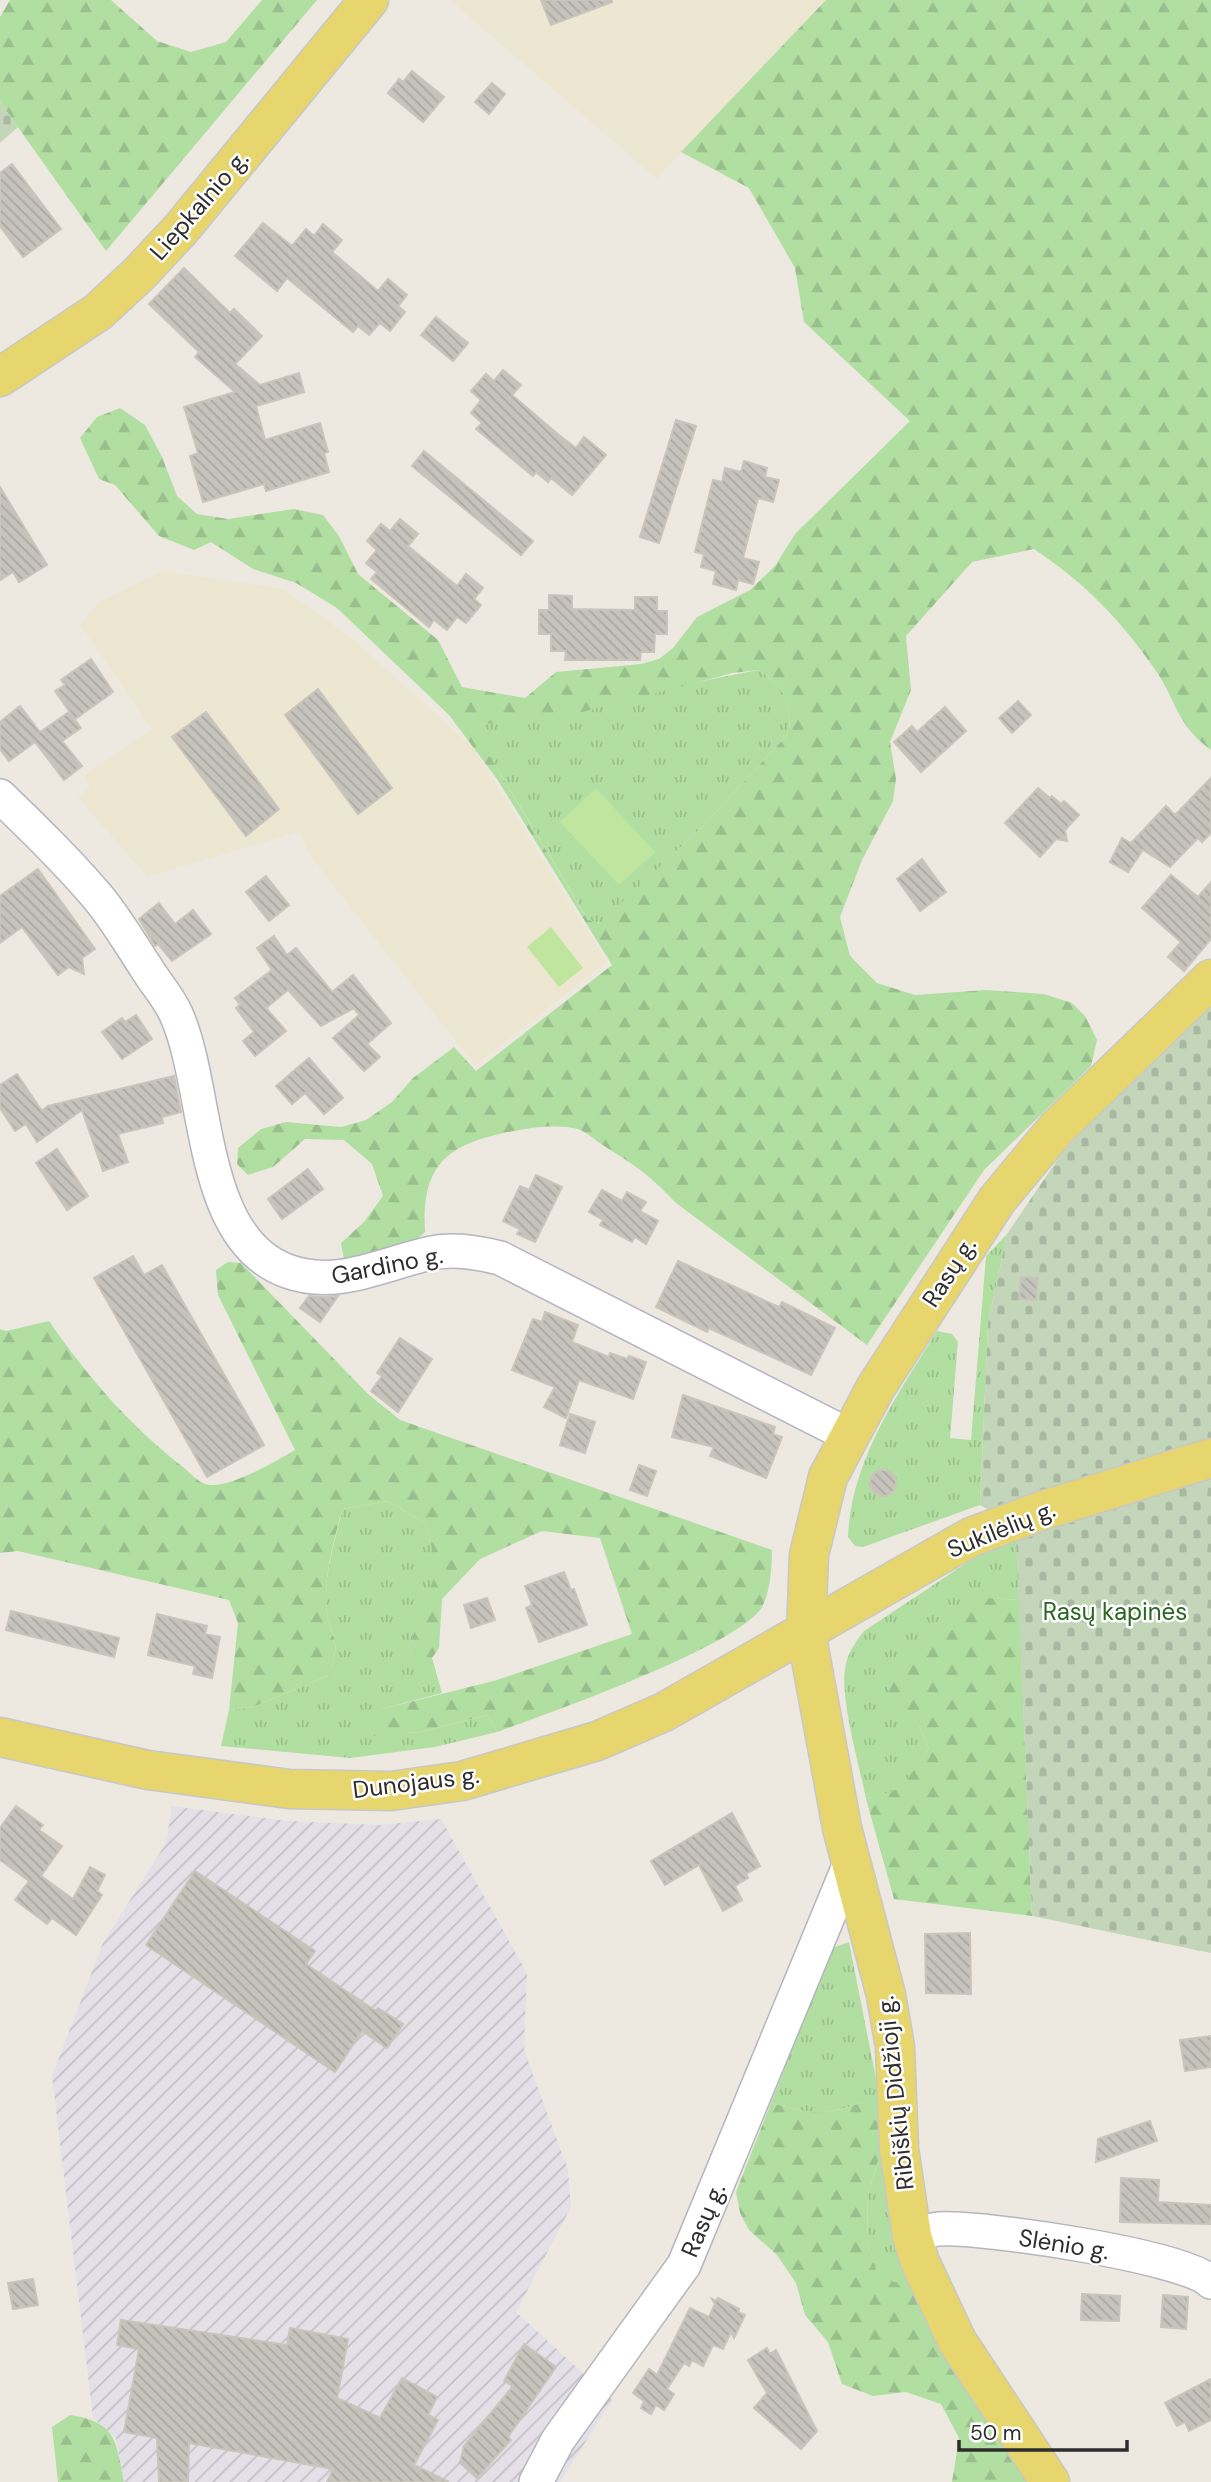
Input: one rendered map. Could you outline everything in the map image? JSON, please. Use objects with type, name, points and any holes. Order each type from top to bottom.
[{"type":"main road","name":"Liepkalnio g.","points":[[0,377],[98,312],[139,274],[181,229],[369,0]]},
{"type":"main road","name":"Rasų g.","points":[[806,1632],[812,1542],[828,1477],[922,1312],[997,1200],[1028,1160],[1211,979]]},
{"type":"main road","name":"Sukilėlių g.","points":[[806,1632],[971,1537],[1041,1511],[1211,1458]]},
{"type":"main road","name":"Dunojaus g.","points":[[0,1737],[211,1781],[303,1790],[391,1791],[462,1781],[597,1741],[664,1712],[806,1632]]},
{"type":"main road","name":"Ribiškių Didžioji g.","points":[[806,1632],[829,1767],[886,1995],[895,2046],[899,2149],[912,2236],[920,2262],[957,2341],[1050,2482]]},
{"type":"street","name":"Gardino g.","points":[[0,796],[98,897],[175,1011],[190,1049],[219,1189],[235,1227],[258,1255],[288,1271],[321,1278],[365,1274],[428,1254],[468,1250],[500,1258],[850,1436]]},
{"type":"street","name":"Rasų g.","points":[[536,2482],[558,2440],[684,2265],[851,1861]]},
{"type":"street","points":[[820,1932],[868,1925]]},
{"type":"street","name":"Slėnio g.","points":[[912,2236],[937,2229],[1069,2242],[1208,2276]]},
{"type":"shaded area","points":[[450,0],[835,0],[804,322],[795,268],[749,188],[681,152],[657,179]]},
{"type":"shaded area","points":[[163,571],[284,589],[350,637],[473,747],[607,962],[475,1066],[310,856],[299,832],[147,877],[78,798],[90,787],[84,776],[152,729],[80,625],[98,603]]},
{"type":"shaded area","points":[[172,1806],[287,1821],[379,1825],[441,1819],[527,1973],[524,2050],[568,2170],[571,2207],[516,2312],[612,2400],[560,2482],[124,2482],[116,2438],[93,2418],[52,2076],[103,1943],[166,1843]]},
{"type":"green space","points":[[10,0],[111,0],[157,41],[191,52],[226,42],[262,0],[317,0],[106,251],[0,102],[0,17]]},
{"type":"green space","points":[[826,0],[1211,0],[1211,750],[1184,722],[1156,671],[1115,619],[1070,575],[1034,549],[972,562],[906,636],[911,690],[890,742],[896,779],[893,801],[862,860],[840,917],[850,956],[877,983],[915,995],[986,990],[1044,994],[1072,1003],[1085,1016],[1097,1040],[1091,1066],[984,1170],[867,1345],[676,1203],[641,1170],[578,1129],[538,1127],[492,1136],[457,1150],[444,1160],[428,1188],[425,1232],[398,1249],[344,1259],[341,1243],[364,1222],[383,1196],[372,1164],[344,1140],[305,1139],[273,1167],[248,1175],[237,1164],[238,1148],[261,1129],[286,1122],[341,1127],[366,1120],[392,1102],[413,1078],[454,1047],[476,1071],[612,965],[497,779],[449,715],[337,608],[296,583],[253,569],[211,542],[194,550],[159,536],[115,485],[99,479],[80,438],[97,417],[120,408],[145,425],[162,457],[177,496],[197,514],[228,519],[294,509],[323,515],[339,536],[358,574],[438,640],[462,687],[525,698],[556,672],[641,664],[659,659],[673,648],[697,617],[750,590],[775,566],[795,534],[910,421],[804,322],[795,268],[749,188],[681,152]],"holes":[[[758,670],[767,676],[784,696],[789,713],[789,733],[701,828],[600,923],[588,920],[491,758],[476,740],[483,724],[571,715],[733,673]]]},
{"type":"green space","points":[[0,102],[18,127],[0,143]]},
{"type":"green space","points":[[758,670],[780,688],[784,696],[789,713],[789,733],[701,828],[601,923],[589,921],[491,758],[475,740],[483,724]]},
{"type":"green space","points":[[596,788],[655,852],[619,885],[560,822]]},
{"type":"green space","points":[[551,927],[583,968],[559,987],[527,947]]},
{"type":"green space","points":[[1211,1004],[1211,1444],[991,1511],[980,1505],[988,1323],[1007,1234],[1064,1150]]},
{"type":"green space","points":[[1007,1234],[988,1323],[980,1505],[863,1547],[855,1546],[848,1537],[851,1509],[867,1455],[892,1404],[937,1331],[952,1334],[958,1342],[950,1438],[971,1440],[986,1256]]},
{"type":"green space","points":[[228,1262],[241,1263],[368,1394],[400,1420],[772,1550],[769,1587],[762,1607],[746,1623],[681,1659],[597,1695],[497,1732],[488,1715],[420,1732],[361,1737],[363,1721],[382,1709],[497,1680],[632,1634],[600,1538],[542,1531],[480,1559],[442,1599],[439,1648],[432,1658],[415,1662],[409,1647],[437,1569],[426,1524],[388,1501],[343,1509],[333,1543],[327,1579],[327,1614],[335,1652],[327,1676],[253,1707],[229,1710],[238,1623],[229,1600],[18,1551],[0,1553],[0,1329],[6,1331],[49,1321],[93,1379],[125,1415],[160,1448],[205,1484],[214,1485],[238,1479],[295,1450],[218,1295],[216,1270]]},
{"type":"green space","name":"Rasų kapinės","points":[[1211,1474],[1211,1953],[1032,1916],[1016,1538]]},
{"type":"green space","points":[[388,1501],[426,1524],[438,1569],[409,1647],[415,1661],[432,1658],[442,1693],[382,1709],[361,1736],[420,1732],[488,1715],[497,1732],[435,1747],[350,1758],[221,1746],[229,1710],[253,1707],[327,1676],[335,1644],[327,1614],[327,1579],[343,1509]]},
{"type":"green space","points":[[1016,1538],[1019,1600],[990,1598],[917,1722],[929,1748],[901,1789],[866,1799],[845,1693],[846,1664],[853,1646],[864,1631],[983,1552]]},
{"type":"green space","points":[[990,1598],[1019,1600],[1032,1916],[894,1899],[866,1799],[901,1788],[929,1748],[917,1722],[886,1710],[889,1682],[894,1667],[912,1646],[937,1626],[964,1609]]},
{"type":"green space","points":[[849,1942],[918,2291],[878,2277],[867,2241],[868,2194],[879,2158],[863,2102],[827,2112],[797,2110],[771,2103],[832,1948]]},
{"type":"green space","points":[[863,2102],[884,2108],[879,2158],[868,2194],[867,2241],[878,2276],[918,2291],[1034,2482],[952,2482],[959,2438],[941,2404],[906,2392],[873,2396],[842,2384],[828,2342],[805,2315],[796,2283],[777,2255],[749,2230],[740,2213],[736,2192],[771,2103],[797,2110],[827,2112]]},
{"type":"green space","points":[[70,2415],[85,2418],[106,2428],[116,2445],[124,2482],[58,2482],[52,2427]]},
{"type":"building","points":[[541,0],[612,0],[612,2],[551,25]]},
{"type":"building","points":[[412,71],[444,97],[423,122],[388,93],[399,79],[403,82]]},
{"type":"building","points":[[492,83],[505,94],[489,114],[475,102]]},
{"type":"building","points":[[12,164],[61,229],[23,257],[0,226],[0,173]]},
{"type":"building","points":[[263,223],[292,246],[306,229],[314,236],[323,224],[342,240],[332,252],[378,291],[388,279],[407,295],[398,306],[405,312],[390,331],[380,323],[369,335],[358,326],[353,332],[287,278],[277,291],[235,256]]},
{"type":"building","points":[[184,268],[230,313],[234,309],[262,336],[235,364],[260,385],[299,373],[304,392],[256,406],[265,440],[320,423],[328,452],[324,453],[329,472],[266,491],[264,484],[203,502],[190,456],[198,453],[184,407],[235,392],[195,357],[199,352],[149,304]]},
{"type":"building","points":[[436,317],[468,343],[453,361],[421,335]]},
{"type":"building","points":[[503,370],[521,385],[512,395],[559,435],[576,448],[584,437],[606,455],[572,495],[551,478],[548,482],[536,472],[533,476],[476,429],[482,423],[471,413],[481,400],[471,391],[486,374],[494,381]]},
{"type":"building","points":[[676,420],[696,426],[659,543],[640,537]]},
{"type":"building","points":[[424,451],[533,541],[521,555],[412,466]]},
{"type":"building","points":[[744,461],[767,468],[765,477],[779,480],[773,502],[758,498],[743,558],[759,562],[753,584],[738,580],[736,590],[713,584],[716,571],[701,567],[704,554],[695,552],[713,480],[722,482],[725,468],[741,472]]},
{"type":"building","points":[[0,487],[47,565],[19,582],[13,572],[0,580]]},
{"type":"building","points":[[400,519],[418,534],[408,546],[457,586],[466,574],[483,588],[474,599],[481,605],[466,623],[457,617],[447,630],[434,620],[429,627],[371,579],[377,572],[366,563],[377,550],[367,541],[381,524],[390,531]]},
{"type":"building","points":[[549,595],[572,596],[572,609],[635,610],[635,597],[657,597],[657,611],[667,611],[667,634],[655,634],[654,652],[641,652],[640,660],[565,660],[566,651],[551,651],[551,634],[539,634],[539,610],[549,610]]},
{"type":"building","points":[[91,659],[113,692],[75,719],[55,691],[65,685],[61,680]]},
{"type":"building","points":[[318,689],[392,788],[358,814],[285,715]]},
{"type":"building","points":[[1018,701],[1031,715],[1012,733],[999,718]]},
{"type":"building","points":[[20,706],[40,732],[69,712],[81,728],[62,741],[82,766],[64,780],[35,742],[9,761],[0,749],[0,722]]},
{"type":"building","points":[[945,707],[966,731],[921,772],[894,742],[912,726],[917,732]]},
{"type":"building","points":[[206,712],[279,809],[246,836],[172,737]]},
{"type":"building","points":[[1211,778],[1211,833],[1202,842],[1198,838],[1170,867],[1143,850],[1128,872],[1110,862],[1122,838],[1134,845],[1131,843],[1166,806],[1175,815]]},
{"type":"building","points":[[1038,788],[1061,804],[1064,801],[1079,815],[1065,830],[1067,841],[1056,839],[1040,857],[1005,823]]},
{"type":"building","points":[[922,859],[946,892],[920,911],[897,879]]},
{"type":"building","points":[[38,869],[95,949],[82,958],[84,974],[69,967],[58,975],[22,927],[0,943],[0,896]]},
{"type":"building","points":[[1171,875],[1198,897],[1211,882],[1211,939],[1184,971],[1168,957],[1181,942],[1142,908]]},
{"type":"building","points":[[266,876],[289,905],[269,921],[246,892]]},
{"type":"building","points":[[159,903],[175,924],[193,910],[211,934],[172,961],[158,944],[155,946],[139,919]]},
{"type":"building","points":[[274,936],[287,955],[296,948],[332,992],[353,975],[391,1023],[367,1044],[380,1057],[364,1071],[333,1038],[359,1015],[354,1008],[321,1026],[288,990],[266,1008],[286,1031],[255,1056],[243,1041],[254,1032],[236,1008],[240,1005],[235,998],[272,970],[257,948]]},
{"type":"building","points":[[136,1015],[152,1039],[122,1059],[102,1032],[122,1018],[125,1022]]},
{"type":"building","points":[[309,1058],[343,1098],[324,1114],[305,1093],[292,1104],[276,1086]]},
{"type":"building","points":[[17,1074],[42,1111],[48,1106],[174,1076],[181,1112],[162,1117],[163,1123],[118,1134],[128,1162],[103,1171],[82,1110],[37,1142],[26,1124],[15,1131],[0,1108],[0,1085]]},
{"type":"building","points":[[57,1149],[88,1196],[67,1210],[36,1163]]},
{"type":"building","points":[[308,1169],[323,1189],[282,1219],[268,1199]]},
{"type":"building","points":[[536,1175],[562,1187],[535,1242],[517,1234],[520,1229],[503,1221],[520,1186],[529,1190]]},
{"type":"building","points":[[602,1190],[622,1201],[627,1192],[646,1202],[640,1211],[658,1221],[646,1244],[635,1237],[632,1242],[600,1225],[603,1220],[589,1212]]},
{"type":"building","points":[[133,1256],[144,1275],[162,1265],[264,1445],[207,1477],[94,1278]]},
{"type":"building","points":[[678,1261],[779,1307],[782,1302],[835,1328],[811,1375],[709,1328],[707,1332],[656,1307]]},
{"type":"building","points":[[1021,1277],[1038,1278],[1036,1300],[1019,1299]]},
{"type":"building","points":[[309,1296],[338,1296],[320,1322],[300,1308]]},
{"type":"building","points":[[545,1312],[578,1325],[572,1342],[609,1357],[610,1353],[646,1362],[633,1399],[579,1380],[566,1418],[544,1407],[555,1387],[512,1370],[533,1319],[542,1322]]},
{"type":"building","points":[[400,1338],[432,1359],[398,1412],[371,1391],[382,1376],[377,1373]]},
{"type":"building","points":[[683,1395],[775,1427],[773,1434],[782,1437],[766,1478],[710,1456],[714,1447],[672,1437]]},
{"type":"building","points":[[570,1414],[595,1422],[585,1453],[560,1445]]},
{"type":"building","points":[[639,1465],[656,1471],[647,1496],[630,1490]]},
{"type":"building","points":[[883,1470],[892,1474],[896,1483],[892,1492],[883,1496],[874,1492],[870,1483],[874,1474]]},
{"type":"building","points":[[564,1572],[571,1590],[574,1589],[587,1625],[539,1642],[526,1608],[532,1605],[525,1586]]},
{"type":"building","points":[[487,1598],[495,1620],[471,1628],[464,1605]]},
{"type":"building","points":[[11,1611],[119,1638],[114,1657],[6,1630]]},
{"type":"building","points":[[157,1614],[207,1626],[205,1634],[220,1637],[212,1678],[193,1674],[195,1666],[148,1655]]},
{"type":"building","points":[[16,1806],[43,1825],[39,1830],[62,1846],[41,1876],[73,1899],[90,1867],[105,1875],[97,1891],[102,1895],[76,1935],[52,1918],[47,1924],[15,1900],[29,1881],[0,1860],[0,1828]]},
{"type":"building","points":[[732,1813],[760,1866],[746,1874],[748,1878],[735,1886],[742,1900],[723,1911],[699,1865],[665,1885],[651,1861]]},
{"type":"building","points":[[195,1871],[315,1951],[306,1964],[376,2011],[378,2008],[403,2024],[387,2048],[362,2031],[335,2072],[146,1945]]},
{"type":"building","points":[[970,1933],[971,1994],[926,1993],[925,1934]]},
{"type":"building","points":[[1211,2036],[1211,2067],[1185,2071],[1180,2040]]},
{"type":"building","points":[[1150,2121],[1157,2141],[1096,2162],[1098,2139]]},
{"type":"building","points":[[1121,2178],[1159,2180],[1158,2202],[1211,2205],[1211,2224],[1120,2222]]},
{"type":"building","points":[[33,2279],[38,2305],[13,2309],[8,2283]]},
{"type":"building","points":[[1082,2294],[1120,2296],[1119,2321],[1081,2320]]},
{"type":"building","points":[[1163,2295],[1188,2297],[1186,2329],[1161,2327]]},
{"type":"building","points":[[718,2298],[745,2315],[734,2338],[731,2332],[723,2349],[713,2345],[703,2366],[692,2360],[689,2366],[684,2363],[667,2389],[674,2394],[664,2410],[656,2405],[651,2414],[641,2408],[644,2401],[633,2393],[649,2369],[657,2375],[690,2308],[709,2317],[715,2304],[712,2299],[716,2301]]},
{"type":"building","points":[[121,2320],[287,2345],[290,2328],[348,2339],[337,2398],[380,2418],[402,2378],[437,2397],[428,2415],[438,2420],[414,2465],[449,2482],[327,2482],[333,2469],[189,2443],[188,2482],[159,2482],[157,2438],[124,2432],[139,2349],[117,2345]]},
{"type":"building","points":[[524,2344],[556,2367],[508,2437],[511,2440],[477,2478],[460,2463],[464,2446],[513,2386],[504,2381]]},
{"type":"building","points":[[767,2348],[770,2354],[776,2350],[817,2431],[801,2449],[754,2408],[767,2393],[748,2360]]},
{"type":"building","points":[[1211,2379],[1211,2420],[1189,2431],[1185,2422],[1177,2426],[1165,2403]]}]
